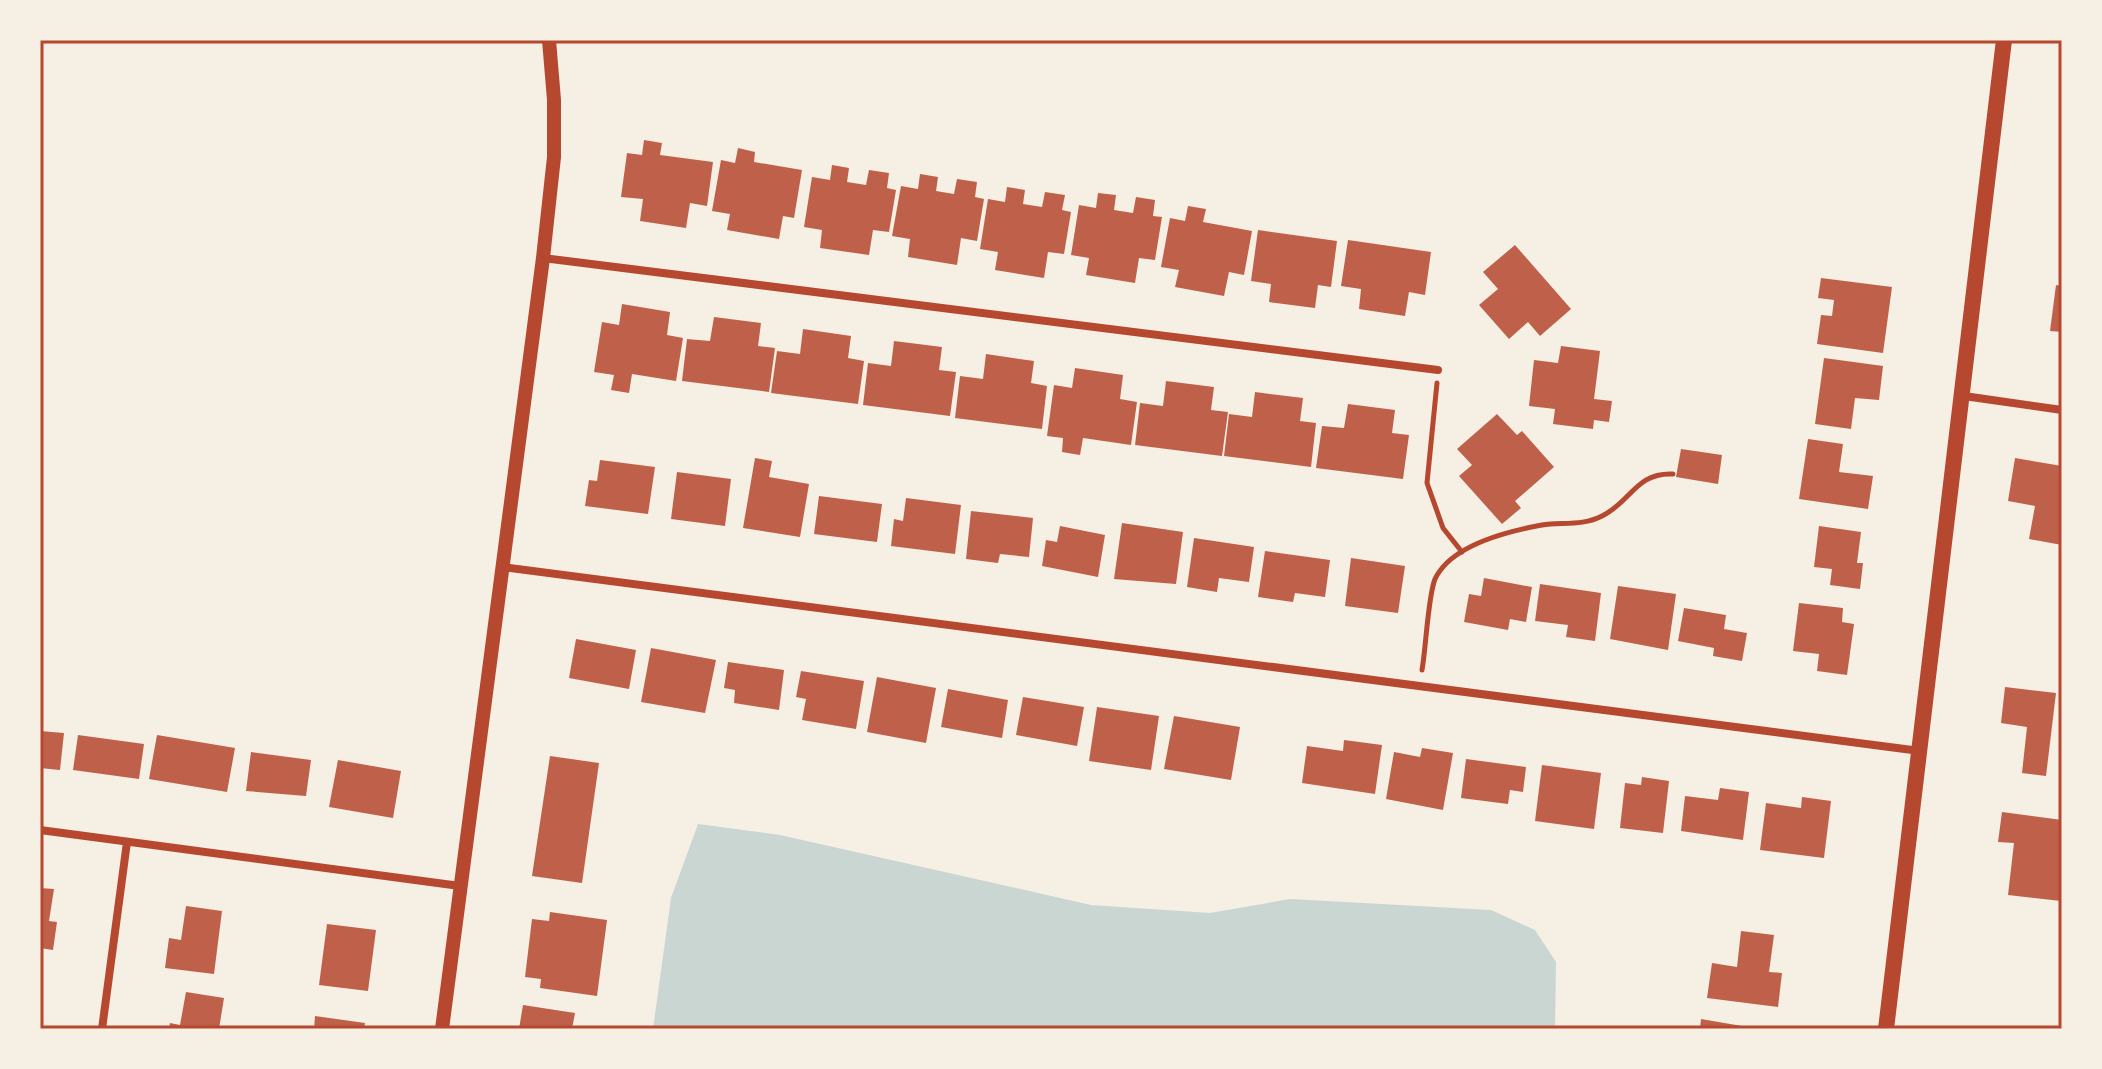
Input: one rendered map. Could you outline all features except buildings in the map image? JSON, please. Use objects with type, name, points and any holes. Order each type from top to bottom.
[{"type":"main road","points":[[1886,1029],[1964,396],[2004,40]]},
{"type":"street","points":[[442,1029],[554,157],[554,100],[549,40]]},
{"type":"street","points":[[543,258],[1438,370]]},
{"type":"street","points":[[1964,396],[2062,410]]},
{"type":"street","points":[[502,567],[1920,751]]},
{"type":"street","points":[[40,830],[460,886]]},
{"type":"street","points":[[102,1029],[127,842]]},
{"type":"path","points":[[1438,370],[1427,483],[1443,528],[1462,552]]},
{"type":"path","points":[[1419,685],[1434,582],[1462,552],[1508,531],[1581,523],[1601,517],[1652,475],[1673,474]]},
{"type":"shaded area","points":[[698,824],[780,835],[1091,905],[1210,913],[1290,899],[1491,910],[1535,930],[1556,962],[1555,1029],[653,1029],[671,898]]}]
